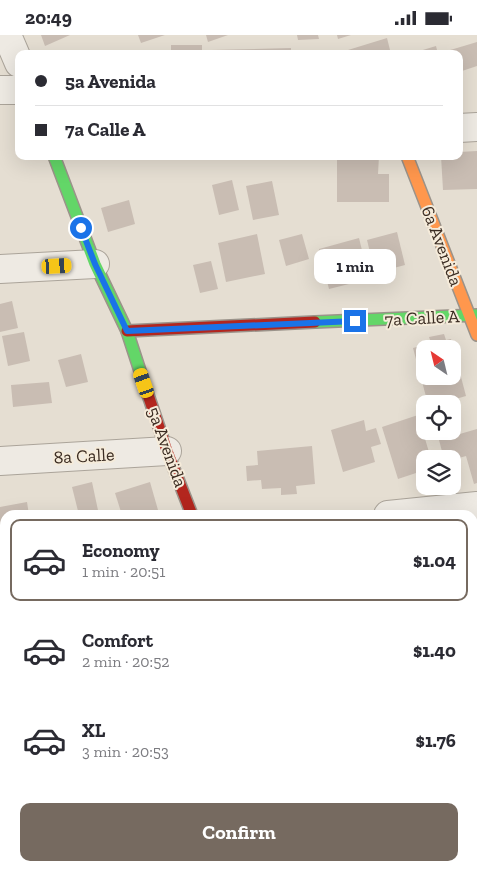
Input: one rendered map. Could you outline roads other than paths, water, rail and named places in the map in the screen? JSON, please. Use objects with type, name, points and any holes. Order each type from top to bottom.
[{"type":"street","points":[[8,35],[15,53]]},
{"type":"street","points":[[0,90],[15,90]]},
{"type":"street","points":[[463,128],[477,127]]},
{"type":"street","name":"5a Avenida","points":[[56,160],[95,264],[127,331],[190,510]]},
{"type":"street","name":"6a Avenida","points":[[409,160],[473,315],[477,335]]},
{"type":"street","points":[[0,269],[95,264]]},
{"type":"street","name":"7a Calle A","points":[[127,331],[473,315]]},
{"type":"street","name":"8a Calle","points":[[0,461],[168,451]]},
{"type":"street","points":[[437,510],[477,506]]}]
